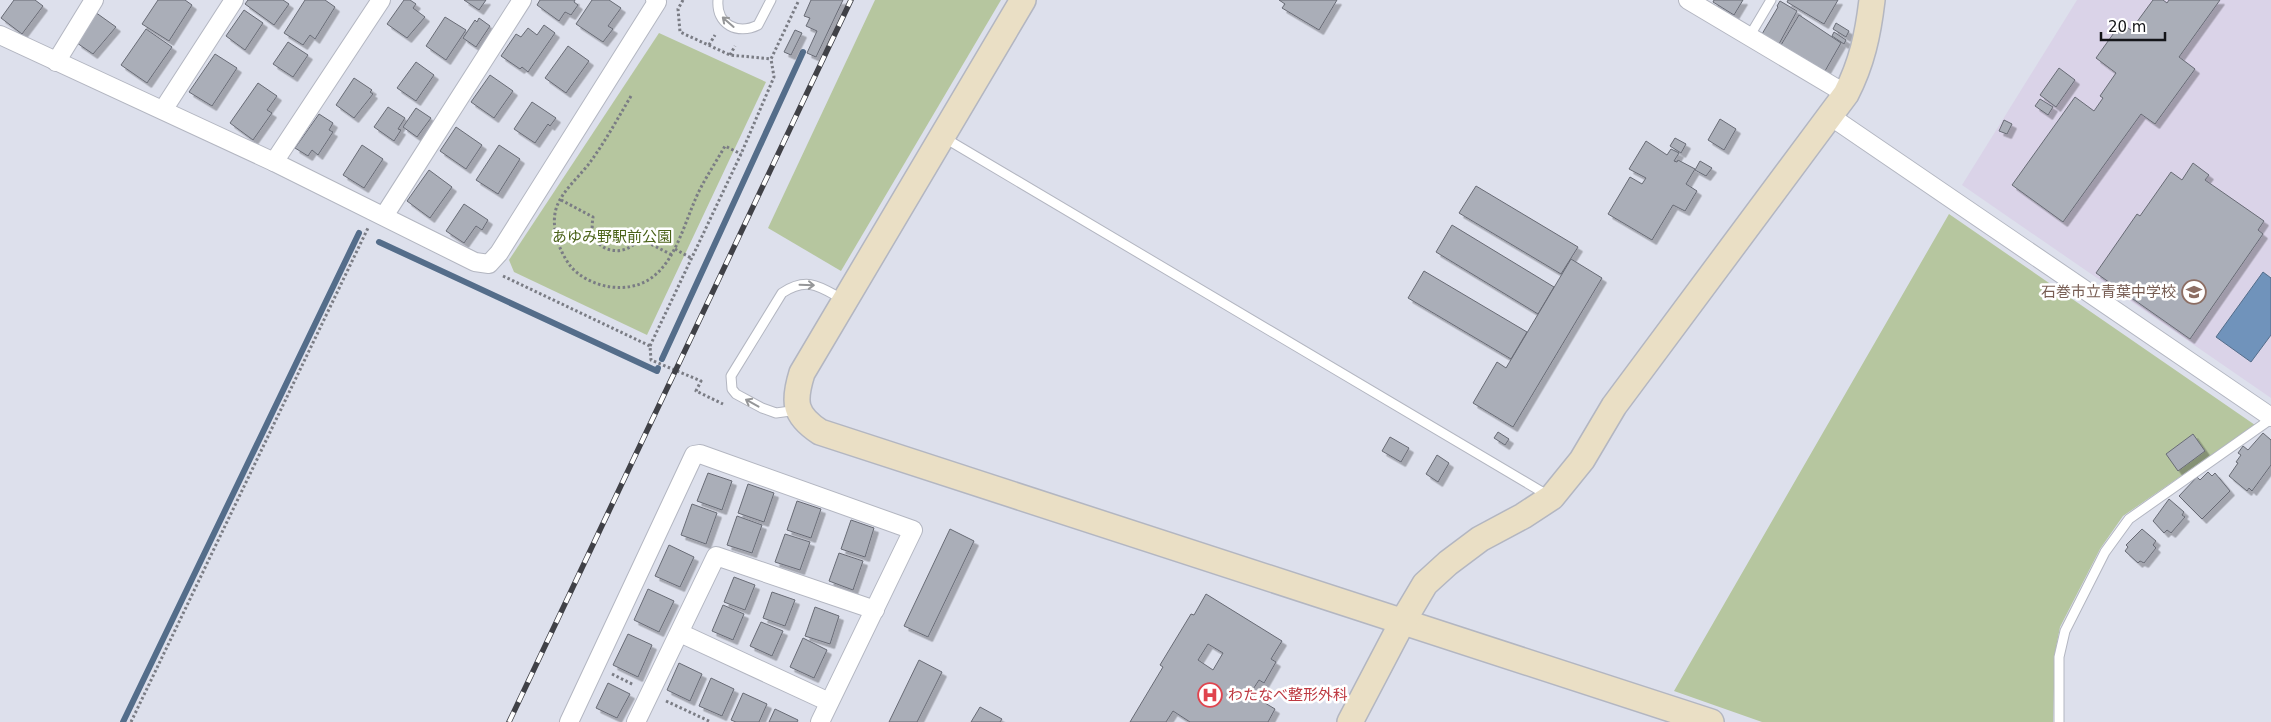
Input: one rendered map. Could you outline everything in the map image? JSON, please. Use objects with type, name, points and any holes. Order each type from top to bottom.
[{"type":"street","points":[[56,62],[94,0]]},
{"type":"street","points":[[163,110],[234,0]]},
{"type":"street","points":[[274,162],[381,0]]},
{"type":"street","points":[[380,214],[522,0]]},
{"type":"street","points":[[0,35],[274,162],[475,262],[489,264],[504,245],[657,2],[655,0]]},
{"type":"street","points":[[1023,0],[802,374],[795,394],[798,410],[806,423],[820,432],[1711,722]]},
{"type":"street","points":[[1688,0],[1846,94]]},
{"type":"street","points":[[1350,722],[1403,621],[1425,584],[1448,563],[1480,539],[1523,516],[1552,497],[1582,460],[1614,406],[1846,94],[1858,71],[1865,45],[1872,0]]},
{"type":"street","points":[[1830,116],[2271,418]]},
{"type":"street","points":[[569,722],[694,456],[700,454],[913,530],[820,722]]},
{"type":"street","points":[[636,722],[716,556],[875,610]]},
{"type":"street","points":[[680,633],[829,702]]},
{"type":"lane","points":[[718,0],[720,14],[725,22],[743,30],[758,24],[771,0]]},
{"type":"lane","points":[[1749,37],[1771,0]]},
{"type":"lane","points":[[942,136],[1552,497]]},
{"type":"lane","points":[[798,410],[776,413],[762,408],[736,394],[732,389],[731,376],[782,293],[793,286],[807,283],[818,286],[844,301]]},
{"type":"lane","points":[[2059,722],[2059,657],[2065,631],[2105,552],[2129,519],[2271,418]]},
{"type":"path","points":[[709,45],[715,35]]},
{"type":"path","points":[[730,55],[735,46]]},
{"type":"path","points":[[730,407],[696,390],[701,381],[652,360],[650,346],[741,154],[774,77],[771,59]]},
{"type":"path","points":[[630,96],[600,148],[556,207],[556,236],[559,247],[571,268],[591,282],[616,287],[630,286],[647,281],[666,264],[672,255],[696,198],[725,146],[741,154]]},
{"type":"path","points":[[561,200],[593,217],[594,236],[606,248],[624,250],[633,246],[639,238],[672,255]]},
{"type":"path","points":[[131,722],[380,214]]},
{"type":"path","points":[[675,249],[691,258]]},
{"type":"path","points":[[489,264],[499,274],[650,346]]},
{"type":"path","points":[[596,666],[711,722]]},
{"type":"shaded area","name":"石巻市立青葉中学校","points":[[2077,0],[2271,0],[2271,398],[1962,185]]},
{"type":"green space","points":[[875,0],[1001,0],[841,271],[768,228]]},
{"type":"green space","name":"あゆみ野駅前公園","points":[[659,33],[766,82],[647,335],[514,272],[509,260]]},
{"type":"green space","points":[[1949,214],[2255,425],[2123,516],[2100,549],[2060,627],[2055,653],[2053,722],[1762,722],[1674,691]]},
{"type":"water","points":[[2263,272],[2271,278],[2271,335],[2251,362],[2216,337]]},
{"type":"building","points":[[14,0],[35,0],[43,6],[22,34],[1,18]]},
{"type":"building","points":[[158,0],[185,0],[192,5],[169,41],[142,24]]},
{"type":"building","points":[[248,0],[283,0],[289,4],[274,25],[245,4]]},
{"type":"building","points":[[305,0],[325,0],[335,7],[315,39],[310,35],[303,45],[284,33]]},
{"type":"building","points":[[404,0],[410,0],[416,4],[413,8],[425,17],[407,38],[387,24]]},
{"type":"building","points":[[464,0],[486,0],[479,10]]},
{"type":"building","points":[[540,0],[575,0],[574,2],[578,5],[571,15],[565,12],[559,21],[537,5]]},
{"type":"building","points":[[592,0],[609,0],[621,8],[608,26],[613,29],[603,42],[576,24]]},
{"type":"building","points":[[811,0],[843,0],[816,57],[807,53],[817,31],[806,26],[810,18],[804,16]]},
{"type":"building","points":[[1279,0],[1337,0],[1319,30],[1282,8],[1285,4]]},
{"type":"building","points":[[1714,0],[1743,0],[1734,15],[1713,2]]},
{"type":"building","points":[[1788,0],[1838,0],[1824,24],[1787,2]]},
{"type":"building","points":[[2153,0],[2163,0],[2167,3],[2169,0],[2220,0],[2179,57],[2195,69],[2155,124],[2141,114],[2063,222],[2012,185],[2075,97],[2094,111],[2103,98],[2100,96],[2116,73],[2096,58],[2121,23],[2131,30]]},
{"type":"building","points":[[1780,1],[1797,11],[1779,44],[1762,34]]},
{"type":"building","points":[[244,10],[263,23],[245,50],[226,36]]},
{"type":"building","points":[[95,12],[116,27],[93,54],[77,43],[87,29],[84,27]]},
{"type":"building","points":[[1799,15],[1841,43],[1825,71],[1781,45]]},
{"type":"building","points":[[445,17],[466,30],[446,60],[426,46]]},
{"type":"building","points":[[479,18],[490,26],[476,47],[463,38],[475,20],[477,22]]},
{"type":"building","points":[[1836,23],[1849,31],[1846,37],[1833,29]]},
{"type":"building","points":[[544,25],[555,33],[528,72],[501,56],[516,34],[521,37],[528,28],[537,35]]},
{"type":"building","points":[[146,29],[172,47],[147,83],[121,65]]},
{"type":"building","points":[[795,30],[802,33],[791,55],[784,52]]},
{"type":"building","points":[[1834,32],[1846,40],[1844,44],[1832,36]]},
{"type":"building","points":[[288,42],[308,55],[293,77],[273,64]]},
{"type":"building","points":[[568,46],[589,61],[566,93],[545,78]]},
{"type":"building","points":[[215,54],[237,68],[212,106],[189,92]]},
{"type":"building","points":[[416,62],[434,75],[416,101],[397,88]]},
{"type":"building","points":[[2059,68],[2075,80],[2056,107],[2040,95]]},
{"type":"building","points":[[490,75],[513,91],[494,118],[471,102]]},
{"type":"building","points":[[354,78],[372,90],[370,92],[373,94],[354,118],[336,105]]},
{"type":"building","points":[[258,83],[277,96],[267,110],[272,113],[253,140],[230,123]]},
{"type":"building","points":[[2040,99],[2053,107],[2048,115],[2035,106]]},
{"type":"building","points":[[532,102],[556,118],[550,126],[548,124],[535,143],[514,129]]},
{"type":"building","points":[[388,107],[405,118],[398,129],[401,130],[394,141],[374,127]]},
{"type":"building","points":[[416,108],[431,118],[417,137],[403,127]]},
{"type":"building","points":[[319,114],[333,123],[329,130],[333,132],[318,155],[312,150],[308,156],[295,148]]},
{"type":"building","points":[[1720,119],[1736,129],[1724,150],[1708,140]]},
{"type":"building","points":[[2004,120],[2012,124],[2007,134],[1999,131]]},
{"type":"building","points":[[456,127],[482,145],[466,169],[440,151]]},
{"type":"building","points":[[1675,138],[1686,144],[1681,153],[1670,146]]},
{"type":"building","points":[[1646,141],[1667,155],[1671,149],[1679,153],[1674,161],[1677,162],[1678,160],[1695,169],[1686,184],[1697,191],[1685,211],[1673,205],[1652,240],[1608,214],[1630,177],[1642,184],[1646,178],[1629,169]]},
{"type":"building","points":[[362,145],[383,159],[364,188],[343,175]]},
{"type":"building","points":[[499,145],[520,159],[498,194],[476,180]]},
{"type":"building","points":[[1700,161],[1712,168],[1706,176],[1695,170]]},
{"type":"building","points":[[2193,163],[2209,175],[2205,180],[2264,221],[2258,230],[2263,234],[2190,339],[2096,273],[2137,214],[2140,216],[2171,172],[2182,180]]},
{"type":"building","points":[[429,170],[452,187],[430,218],[407,201]]},
{"type":"building","points":[[1476,186],[1578,247],[1561,274],[1459,213]]},
{"type":"building","points":[[464,204],[488,220],[482,230],[476,226],[464,243],[446,231]]},
{"type":"building","points":[[1452,225],[1554,287],[1538,314],[1436,252]]},
{"type":"building","points":[[1571,259],[1602,278],[1513,427],[1473,403],[1497,362],[1506,368]]},
{"type":"building","points":[[1424,271],[1527,332],[1511,359],[1408,298]]},
{"type":"building","points":[[1498,432],[1509,439],[1505,445],[1494,438]]},
{"type":"building","points":[[2263,433],[2271,440],[2271,465],[2252,491],[2249,488],[2247,491],[2229,476],[2238,463],[2236,462],[2241,455],[2238,453],[2243,446],[2248,450]]},
{"type":"building","points":[[2193,434],[2205,451],[2178,471],[2166,454]]},
{"type":"building","points":[[1390,437],[1409,448],[1401,462],[1382,451]]},
{"type":"building","points":[[1437,455],[1449,463],[1438,482],[1426,474]]},
{"type":"building","points":[[2208,472],[2212,476],[2215,473],[2230,491],[2202,519],[2179,496],[2197,477],[2200,480]]},
{"type":"building","points":[[708,473],[732,481],[722,510],[697,501]]},
{"type":"building","points":[[748,484],[774,493],[764,522],[738,513]]},
{"type":"building","points":[[2169,499],[2184,512],[2182,515],[2185,517],[2171,533],[2167,530],[2164,533],[2153,521]]},
{"type":"building","points":[[797,501],[821,509],[811,538],[787,530]]},
{"type":"building","points":[[692,504],[717,513],[706,544],[681,535]]},
{"type":"building","points":[[737,516],[762,525],[752,553],[727,545]]},
{"type":"building","points":[[851,520],[874,528],[865,557],[841,549]]},
{"type":"building","points":[[950,529],[974,541],[928,637],[904,626]]},
{"type":"building","points":[[2142,529],[2156,541],[2153,545],[2156,548],[2144,563],[2140,561],[2138,563],[2125,551],[2128,547],[2126,545]]},
{"type":"building","points":[[785,534],[810,542],[800,570],[775,562]]},
{"type":"building","points":[[669,545],[694,557],[680,587],[655,576]]},
{"type":"building","points":[[839,553],[863,561],[853,590],[829,581]]},
{"type":"building","points":[[734,577],[755,585],[745,610],[724,602]]},
{"type":"building","points":[[648,589],[674,601],[659,632],[634,620]]},
{"type":"building","points":[[772,592],[795,600],[785,626],[763,618]]},
{"type":"building","points":[[1206,594],[1282,641],[1271,659],[1276,662],[1264,683],[1259,680],[1250,694],[1275,709],[1268,722],[1190,722],[1173,711],[1166,722],[1130,722],[1163,667],[1160,665],[1191,614],[1194,615]],"holes":[[[1208,644],[1223,653],[1213,670],[1198,660]]]},
{"type":"building","points":[[723,605],[744,614],[733,640],[712,631]]},
{"type":"building","points":[[815,607],[839,616],[830,644],[805,636]]},
{"type":"building","points":[[761,622],[783,631],[772,656],[750,646]]},
{"type":"building","points":[[628,634],[652,645],[638,677],[613,665]]},
{"type":"building","points":[[803,638],[827,650],[814,678],[790,667]]},
{"type":"building","points":[[919,660],[942,672],[917,722],[889,722]]},
{"type":"building","points":[[679,663],[702,674],[690,701],[667,690]]},
{"type":"building","points":[[711,678],[734,689],[722,716],[699,706]]},
{"type":"building","points":[[608,683],[630,694],[617,718],[596,708]]},
{"type":"building","points":[[743,693],[767,704],[759,722],[736,722],[731,720]]},
{"type":"building","points":[[980,707],[1002,719],[1000,722],[971,722]]},
{"type":"building","points":[[775,709],[798,720],[797,722],[769,722]]},
{"type":"waterway","points":[[662,359],[803,52]]},
{"type":"waterway","points":[[123,722],[359,233]]},
{"type":"waterway","points":[[379,242],[657,371],[658,368]]},
{"type":"railway","points":[[509,722],[851,0]]},
{"type":"place","name":"石巻市立青葉中学校","points":[[2194,292]]},
{"type":"place","name":"わたなべ整形外科","points":[[1210,695]]}]
